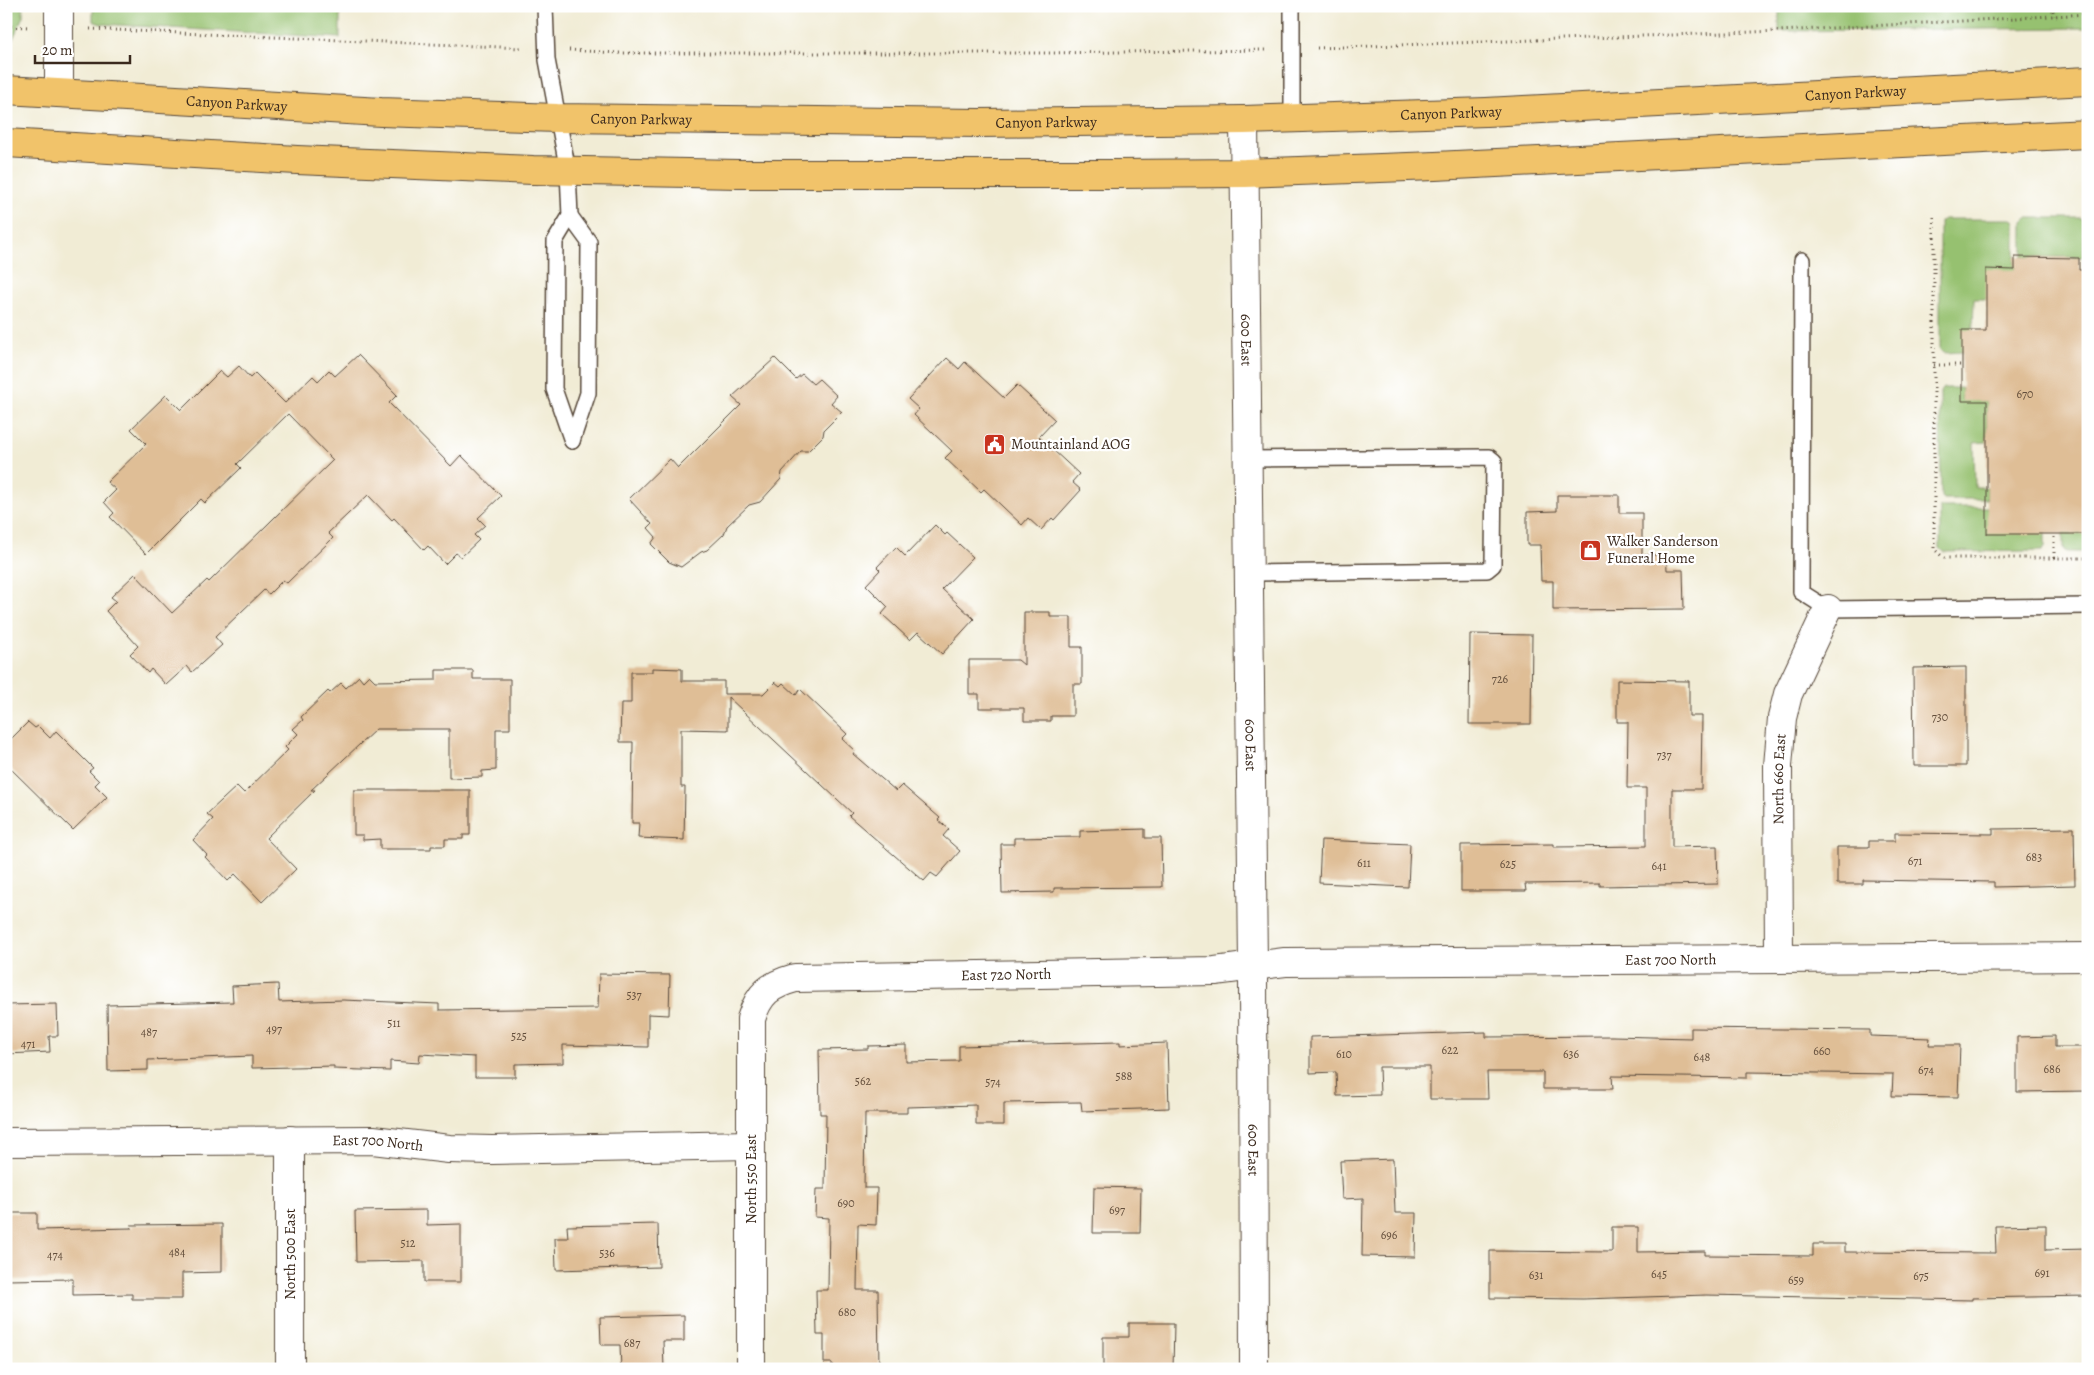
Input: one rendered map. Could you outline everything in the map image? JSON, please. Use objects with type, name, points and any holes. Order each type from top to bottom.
[{"type":"highway","name":"Canyon Parkway","points":[[6,90],[371,111],[557,118],[850,123],[1292,119],[1496,112],[2088,81]]},
{"type":"highway","points":[[6,143],[297,160],[568,171],[738,174],[1245,173],[1435,166],[2088,134]]},
{"type":"street","points":[[59,6],[59,93]]},
{"type":"street","name":"600 East","points":[[1244,120],[1253,966],[1254,1369]]},
{"type":"street","name":"North 660 East","points":[[1779,959],[1778,766],[1782,718],[1788,694],[1828,609]]},
{"type":"street","name":"East 700 North","points":[[1253,966],[1284,962],[2088,957]]},
{"type":"street","name":"East 720 North","points":[[764,993],[776,984],[795,978],[1215,971],[1253,966]]},
{"type":"street","name":"North 550 East","points":[[751,1369],[752,1019],[755,1008],[764,993]]},
{"type":"street","name":"North 500 East","points":[[290,1140],[290,1369]]},
{"type":"street","name":"East 700 North","points":[[6,1142],[373,1140],[449,1149],[492,1150],[751,1145]]},
{"type":"lane","points":[[545,6],[546,49],[568,171],[570,216],[555,241],[554,389],[572,441],[588,393],[589,242],[570,216]]},
{"type":"lane","points":[[1292,6],[1292,119]]},
{"type":"lane","points":[[1802,260],[1801,592],[1828,609],[2088,606]]},
{"type":"lane","points":[[1248,459],[1489,456],[1494,461],[1493,565],[1487,570],[1248,573]]},
{"type":"path","points":[[2052,6],[2054,16]]},
{"type":"path","points":[[89,29],[617,53],[1217,52],[1779,31],[2088,14]]},
{"type":"path","points":[[6,26],[25,27]]},
{"type":"path","points":[[1934,217],[1934,550],[1944,558],[2088,558]]},
{"type":"path","points":[[1934,365],[1962,365]]},
{"type":"path","points":[[2054,534],[2054,558]]},
{"type":"green space","points":[[6,6],[23,6],[23,16],[8,50]]},
{"type":"green space","points":[[93,6],[340,6],[340,38],[101,24],[93,21]]},
{"type":"green space","points":[[1779,6],[2088,6],[2088,28],[1779,31]]},
{"type":"green space","points":[[2027,218],[2081,218],[2085,222],[2084,257],[2023,257],[2023,222]]},
{"type":"green space","points":[[1944,219],[2012,219],[2015,221],[2015,270],[1986,299],[1974,299],[1973,330],[1962,352],[1943,353],[1940,350],[1940,222]]},
{"type":"green space","points":[[1943,388],[1962,388],[1962,400],[1987,401],[1987,442],[1974,443],[1975,487],[1987,487],[1987,499],[1943,499],[1941,497],[1940,392]]},
{"type":"green space","points":[[1940,507],[1987,507],[2045,534],[2045,548],[2042,551],[1944,552],[1940,548]]},
{"type":"green space","points":[[2063,534],[2088,534],[2088,552],[2066,552],[2063,549]]},
{"type":"building","points":[[2015,257],[2079,258],[2079,270],[2088,270],[2088,534],[1987,534],[1987,401],[1962,401],[1962,330],[1986,330],[1986,269],[2015,270]]},
{"type":"building","points":[[358,355],[397,395],[389,403],[451,466],[461,455],[501,496],[478,518],[485,525],[474,535],[479,540],[461,557],[456,553],[445,564],[428,546],[424,550],[394,518],[392,520],[368,495],[328,533],[333,538],[287,583],[283,580],[269,594],[264,590],[215,637],[222,645],[192,672],[187,666],[166,685],[151,669],[148,673],[130,654],[138,646],[106,611],[116,601],[111,597],[135,574],[172,613],[207,580],[209,582],[333,460],[288,414],[237,464],[241,468],[205,503],[201,499],[146,554],[110,517],[114,513],[104,502],[116,490],[107,482],[146,444],[131,429],[166,395],[181,410],[220,371],[227,377],[239,366],[250,378],[255,373],[285,403],[313,376],[318,381],[329,370],[335,376]]},
{"type":"building","points":[[775,358],[796,379],[802,374],[813,384],[819,379],[837,396],[831,403],[842,412],[824,430],[823,436],[808,451],[801,451],[782,472],[781,479],[760,502],[749,505],[727,526],[724,534],[707,550],[701,552],[681,567],[669,562],[651,544],[656,537],[648,528],[652,524],[629,499],[670,459],[678,468],[741,405],[732,397]]},
{"type":"building","name":"Mountainland AOG","points":[[947,358],[959,369],[965,362],[1004,398],[1017,385],[1055,420],[1039,437],[1079,474],[1072,482],[1081,490],[1054,520],[1052,518],[1041,530],[1028,518],[1022,525],[984,489],[981,492],[945,458],[952,451],[914,415],[919,409],[908,399]]},
{"type":"building","name":"Walker Sanderson Funeral Home","points":[[1557,495],[1619,495],[1619,513],[1642,513],[1642,555],[1666,555],[1667,570],[1683,570],[1684,609],[1553,610],[1553,581],[1541,581],[1540,545],[1527,545],[1527,512],[1557,511]]},
{"type":"building","points":[[935,525],[945,535],[947,533],[973,557],[942,589],[974,619],[942,654],[918,632],[910,640],[882,614],[888,607],[866,585],[880,570],[877,567],[896,547],[905,556]]},
{"type":"building","points":[[1024,612],[1050,612],[1050,617],[1071,617],[1071,647],[1082,647],[1082,684],[1073,684],[1073,716],[1051,716],[1051,721],[1024,721],[1024,708],[979,708],[979,694],[969,694],[969,660],[1018,660],[1024,665]]},
{"type":"building","points":[[1470,634],[1532,635],[1531,724],[1469,724]]},
{"type":"building","points":[[1966,667],[1966,766],[1914,766],[1913,668]]},
{"type":"building","points":[[652,668],[682,669],[682,681],[724,681],[724,694],[763,694],[775,682],[780,686],[783,683],[796,695],[800,689],[847,734],[842,739],[855,751],[853,754],[896,791],[902,785],[940,818],[938,820],[949,829],[943,836],[960,851],[937,877],[931,873],[924,881],[849,816],[852,813],[728,697],[728,730],[681,729],[681,787],[685,787],[684,840],[638,838],[639,823],[632,823],[633,742],[620,742],[621,703],[631,703],[631,672],[652,672]]},
{"type":"building","points":[[436,670],[473,670],[473,679],[510,679],[510,729],[496,729],[496,770],[482,771],[482,777],[449,778],[449,729],[376,729],[311,790],[315,790],[266,838],[296,869],[262,902],[235,874],[228,881],[205,857],[207,855],[193,840],[213,819],[207,814],[237,786],[244,793],[288,750],[285,747],[298,734],[293,729],[303,720],[301,717],[328,691],[330,693],[341,683],[346,688],[359,676],[363,681],[369,675],[375,681],[436,680]]},
{"type":"building","points":[[1617,680],[1689,681],[1689,716],[1702,716],[1701,789],[1672,789],[1672,847],[1717,846],[1718,884],[1600,886],[1600,883],[1525,884],[1526,891],[1461,891],[1461,845],[1554,844],[1554,847],[1646,846],[1646,788],[1627,788],[1628,722],[1617,722]]},
{"type":"building","points":[[28,722],[35,728],[38,726],[50,738],[56,731],[93,768],[89,771],[99,781],[95,785],[107,797],[73,830],[6,764],[6,744]]},
{"type":"building","points":[[354,790],[470,790],[470,835],[463,835],[463,839],[445,839],[445,846],[431,846],[431,849],[380,849],[380,839],[363,840],[363,835],[354,835]]},
{"type":"building","points":[[2074,828],[2075,885],[1994,887],[1994,882],[1863,880],[1863,884],[1837,884],[1837,847],[1869,847],[1869,841],[1895,841],[1895,833],[1993,834],[1993,829]]},
{"type":"building","points":[[1145,829],[1145,838],[1161,838],[1162,887],[1054,888],[1054,892],[1002,893],[1001,844],[1014,844],[1014,838],[1080,837],[1080,831]]},
{"type":"building","points":[[1321,840],[1410,844],[1408,887],[1319,883]]},
{"type":"building","points":[[599,974],[670,975],[669,1015],[648,1014],[648,1047],[563,1045],[563,1063],[515,1064],[515,1077],[475,1077],[475,1057],[420,1054],[419,1063],[390,1061],[390,1071],[334,1069],[334,1066],[252,1068],[252,1056],[148,1060],[148,1070],[108,1071],[107,1005],[233,1002],[232,986],[278,984],[279,1002],[343,1000],[439,1004],[439,1010],[598,1008]]},
{"type":"building","points":[[57,1004],[58,1036],[49,1036],[50,1052],[6,1054],[6,1005]]},
{"type":"building","points":[[1691,1028],[1870,1030],[1870,1036],[1930,1038],[1929,1045],[1960,1045],[1958,1097],[1892,1096],[1893,1074],[1747,1072],[1747,1078],[1612,1076],[1613,1089],[1543,1089],[1543,1072],[1487,1072],[1488,1099],[1430,1099],[1430,1067],[1379,1067],[1380,1095],[1337,1096],[1336,1072],[1310,1073],[1310,1037],[1486,1032],[1486,1037],[1612,1036],[1691,1038]]},
{"type":"building","points":[[2055,1036],[2055,1047],[2088,1047],[2088,1091],[2017,1092],[2017,1037]]},
{"type":"building","points":[[1120,1042],[1120,1045],[1167,1043],[1169,1108],[1082,1111],[1081,1102],[1004,1103],[1004,1125],[976,1125],[976,1105],[907,1107],[907,1113],[865,1113],[864,1188],[877,1188],[876,1225],[858,1224],[857,1290],[878,1290],[879,1369],[832,1369],[832,1363],[824,1363],[824,1335],[817,1335],[816,1290],[828,1290],[829,1218],[815,1217],[816,1189],[825,1189],[826,1114],[820,1114],[819,1050],[868,1049],[868,1046],[906,1045],[906,1062],[959,1061],[959,1046]]},
{"type":"building","points":[[1393,1159],[1395,1213],[1416,1213],[1415,1257],[1362,1256],[1363,1198],[1342,1199],[1340,1161]]},
{"type":"building","points":[[1094,1187],[1141,1188],[1140,1233],[1093,1233]]},
{"type":"building","points":[[427,1210],[427,1225],[461,1224],[461,1282],[424,1282],[424,1261],[356,1262],[355,1211]]},
{"type":"building","points":[[6,1213],[37,1213],[37,1230],[132,1228],[131,1225],[222,1224],[222,1272],[182,1273],[182,1299],[132,1299],[132,1294],[73,1295],[73,1279],[6,1280]]},
{"type":"building","points":[[658,1224],[659,1267],[556,1270],[555,1238],[568,1238],[567,1226]]},
{"type":"building","points":[[2046,1225],[2046,1250],[2088,1249],[2088,1296],[1972,1298],[1972,1300],[1706,1295],[1583,1299],[1490,1298],[1490,1251],[1612,1252],[1612,1227],[1638,1227],[1638,1252],[1705,1251],[1705,1255],[1813,1256],[1813,1244],[1845,1244],[1845,1252],[1996,1253],[1995,1226]]},
{"type":"building","points":[[684,1315],[684,1341],[663,1341],[664,1369],[621,1369],[620,1345],[601,1345],[600,1317]]},
{"type":"building","points":[[1129,1323],[1174,1323],[1173,1369],[1103,1369],[1103,1337],[1129,1337]]},
{"type":"place","name":"Mountainland AOG","points":[[995,444]]},
{"type":"place","name":"Walker Sanderson Funeral Home","points":[[1591,550]]}]
